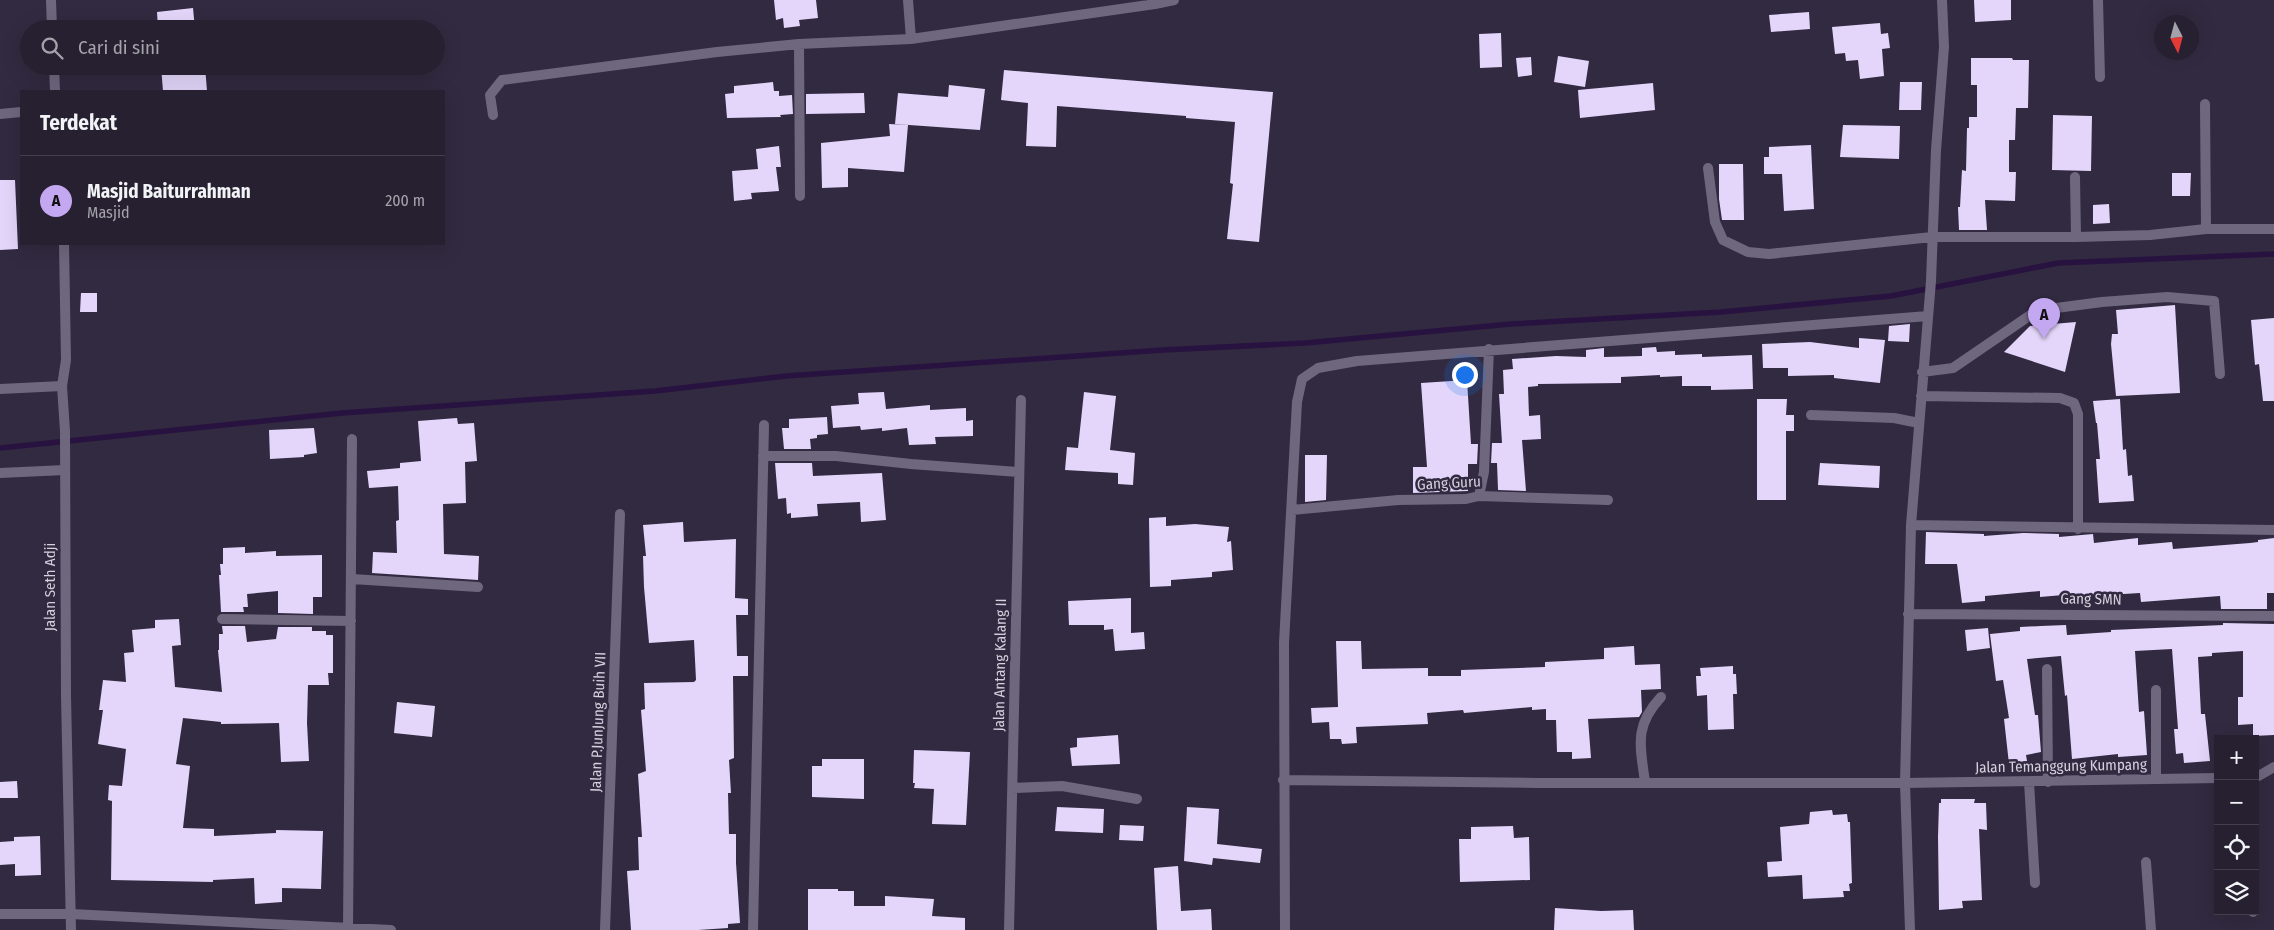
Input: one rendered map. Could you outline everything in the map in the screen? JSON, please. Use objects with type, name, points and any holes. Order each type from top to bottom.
[{"type":"street","points":[[51,0],[52,20]]},
{"type":"street","points":[[908,0],[911,39]]},
{"type":"street","points":[[493,115],[490,95],[502,80],[716,52],[799,44],[911,39],[1174,0]]},
{"type":"street","points":[[1910,930],[1905,782],[1910,525],[1930,281],[1944,47],[1942,0]]},
{"type":"street","points":[[2098,0],[2100,77]]},
{"type":"street","points":[[799,44],[800,196]]},
{"type":"street","points":[[54,75],[55,90]]},
{"type":"street","points":[[2204,104],[2206,229]]},
{"type":"street","points":[[0,114],[20,112]]},
{"type":"street","points":[[1708,168],[1715,222],[1723,240],[1748,252],[1770,254],[1932,237],[2076,237],[2150,234],[2206,229],[2274,228]]},
{"type":"street","points":[[2075,177],[2076,237]]},
{"type":"street","name":"Jalan Seth Adji","points":[[64,245],[66,360],[62,386],[65,431],[66,696],[70,930]]},
{"type":"street","points":[[1922,372],[1952,368],[2036,311],[2102,302],[2167,297],[2214,300],[2220,374]]},
{"type":"street","points":[[1285,930],[1284,643],[1299,387],[1302,379],[1318,368],[1357,361],[1928,313]]},
{"type":"street","points":[[1479,496],[1484,472],[1489,349]]},
{"type":"street","points":[[0,389],[62,386]]},
{"type":"street","points":[[1921,396],[2060,398],[2074,403],[2078,414],[2078,529]]},
{"type":"street","name":"Jalan Antang Kalang II","points":[[1009,930],[1021,400]]},
{"type":"street","points":[[1811,415],[1894,418],[1919,423]]},
{"type":"street","points":[[753,930],[764,425]]},
{"type":"street","points":[[348,928],[352,439]]},
{"type":"street","points":[[763,456],[836,456],[1019,472]]},
{"type":"street","points":[[0,474],[65,466]]},
{"type":"street","name":"Gang Guru","points":[[1292,510],[1398,500],[1466,499],[1479,496],[1608,500]]},
{"type":"street","name":"Jalan P.JunJung Buih VII","points":[[605,930],[620,514]]},
{"type":"street","points":[[1910,525],[2078,529],[2274,530]]},
{"type":"street","points":[[352,578],[478,586]]},
{"type":"street","name":"Gang SMN","points":[[1908,614],[2274,616]]},
{"type":"street","points":[[222,619],[351,621]]},
{"type":"street","points":[[2047,669],[2048,782]]},
{"type":"street","points":[[2156,690],[2156,779]]},
{"type":"street","points":[[1646,782],[1641,750],[1641,731],[1651,708],[1661,697]]},
{"type":"street","points":[[2259,776],[2274,767]]},
{"type":"street","name":"Jalan Temanggung Kumpang","points":[[1283,780],[1537,783],[2048,782],[2214,778]]},
{"type":"street","points":[[2029,782],[2035,883]]},
{"type":"street","points":[[1013,788],[1062,786],[1137,800]]},
{"type":"street","points":[[2146,862],[2151,930]]},
{"type":"street","points":[[0,914],[71,914],[390,930]]},
{"type":"building","points":[[774,0],[816,0],[818,18],[799,20],[800,26],[784,28],[783,18],[776,20]]},
{"type":"building","points":[[1974,0],[2011,0],[2011,20],[1975,22]]},
{"type":"building","points":[[193,8],[194,20],[157,20],[157,12]]},
{"type":"building","points":[[1809,12],[1810,29],[1771,32],[1769,15]]},
{"type":"building","points":[[1880,23],[1881,34],[1888,33],[1890,48],[1882,49],[1884,76],[1860,79],[1858,60],[1846,61],[1845,53],[1835,54],[1832,27]]},
{"type":"building","points":[[1501,33],[1502,67],[1480,68],[1479,34]]},
{"type":"building","points":[[1558,56],[1589,61],[1585,87],[1554,82]]},
{"type":"building","points":[[1531,57],[1532,75],[1518,77],[1516,58]]},
{"type":"building","points":[[1971,58],[2029,60],[2028,108],[2016,108],[2015,140],[2009,140],[2009,172],[2016,172],[2015,201],[1985,200],[1987,230],[1959,230],[1958,207],[1960,207],[1962,170],[1966,171],[1967,128],[1969,128],[1969,117],[1977,117],[1977,85],[1971,85]]},
{"type":"building","points":[[1004,70],[1273,92],[1259,242],[1227,239],[1233,184],[1230,183],[1235,122],[1186,118],[1186,116],[1057,106],[1056,147],[1026,146],[1028,103],[1001,100]]},
{"type":"building","points":[[162,75],[206,75],[207,90],[163,90]]},
{"type":"building","points":[[773,82],[774,91],[779,91],[779,96],[792,95],[793,114],[780,115],[781,117],[727,118],[725,94],[734,93],[734,86]]},
{"type":"building","points":[[1900,82],[1922,82],[1921,110],[1899,110]]},
{"type":"building","points":[[1653,83],[1655,110],[1580,118],[1578,90]]},
{"type":"building","points":[[949,85],[985,89],[980,130],[895,124],[898,93],[948,97]]},
{"type":"building","points":[[864,93],[865,113],[806,114],[806,94]]},
{"type":"building","points":[[2053,115],[2092,116],[2091,171],[2052,170]]},
{"type":"building","points":[[889,124],[908,125],[904,172],[848,168],[848,187],[822,188],[821,143],[890,136]]},
{"type":"building","points":[[1843,125],[1900,126],[1899,159],[1840,157]]},
{"type":"building","points":[[1811,145],[1814,209],[1784,211],[1782,174],[1764,174],[1764,157],[1769,157],[1769,147]]},
{"type":"building","points":[[779,146],[781,167],[776,167],[779,191],[751,193],[752,199],[734,201],[732,171],[758,169],[756,149]]},
{"type":"building","points":[[1719,164],[1743,164],[1744,220],[1722,220],[1719,199]]},
{"type":"building","points":[[2172,173],[2191,173],[2190,196],[2172,196]]},
{"type":"building","points":[[0,180],[15,180],[18,249],[0,250]]},
{"type":"building","points":[[2109,204],[2110,223],[2093,224],[2093,205]]},
{"type":"building","points":[[81,293],[97,293],[97,312],[80,312]]},
{"type":"building","points":[[2175,305],[2180,393],[2116,396],[2111,344],[2112,334],[2118,334],[2116,310]]},
{"type":"building","points":[[2274,318],[2274,401],[2263,401],[2259,364],[2255,365],[2251,320]]},
{"type":"building","points":[[2076,322],[2065,372],[2004,352],[2030,326]]},
{"type":"building","points":[[1910,324],[1909,342],[1888,341],[1889,326]]},
{"type":"building","points":[[1859,338],[1885,340],[1880,383],[1834,378],[1834,375],[1788,376],[1788,368],[1763,368],[1762,344],[1810,342],[1859,348]]},
{"type":"building","points":[[1656,347],[1657,352],[1675,351],[1675,355],[1702,354],[1702,357],[1752,355],[1753,389],[1711,390],[1711,386],[1682,386],[1682,376],[1660,377],[1660,375],[1621,377],[1621,383],[1538,384],[1538,386],[1528,387],[1529,416],[1540,415],[1541,439],[1522,440],[1526,491],[1498,490],[1497,463],[1491,463],[1492,443],[1502,443],[1499,394],[1504,394],[1503,370],[1513,369],[1512,359],[1556,356],[1586,357],[1586,350],[1604,348],[1604,357],[1642,356],[1642,348]]},
{"type":"building","points":[[1467,380],[1471,444],[1478,444],[1477,464],[1468,464],[1468,491],[1413,493],[1413,467],[1427,467],[1421,383]]},
{"type":"building","points":[[884,392],[886,409],[930,405],[930,410],[966,408],[966,421],[973,420],[973,436],[935,437],[936,444],[909,445],[907,428],[882,431],[882,428],[861,430],[860,426],[833,428],[831,406],[859,404],[858,393]]},
{"type":"building","points":[[1084,392],[1116,396],[1110,450],[1135,453],[1133,485],[1118,484],[1118,473],[1065,470],[1067,447],[1078,448]]},
{"type":"building","points":[[1757,399],[1787,399],[1786,415],[1794,415],[1794,431],[1786,431],[1786,500],[1757,500]]},
{"type":"building","points":[[2120,399],[2123,450],[2126,449],[2128,476],[2132,475],[2134,501],[2099,503],[2096,459],[2100,459],[2093,401]]},
{"type":"building","points":[[827,417],[828,434],[817,435],[817,438],[810,439],[811,449],[784,449],[782,428],[789,428],[789,419]]},
{"type":"building","points":[[457,418],[458,424],[474,423],[477,461],[465,462],[466,503],[443,504],[444,554],[479,556],[478,580],[372,573],[373,552],[397,553],[396,521],[399,520],[398,486],[369,488],[367,471],[400,468],[400,463],[421,461],[418,421]]},
{"type":"building","points":[[314,428],[317,453],[304,455],[304,457],[270,459],[269,430]]},
{"type":"building","points":[[1305,455],[1327,455],[1326,500],[1305,502]]},
{"type":"building","points":[[775,463],[812,463],[813,476],[882,473],[886,520],[861,522],[860,502],[817,504],[818,516],[791,518],[791,513],[787,514],[786,498],[778,499]]},
{"type":"building","points":[[1820,463],[1880,466],[1879,488],[1818,485]]},
{"type":"building","points":[[1166,517],[1166,526],[1195,524],[1229,527],[1227,542],[1231,541],[1233,570],[1212,572],[1212,577],[1171,580],[1171,586],[1150,587],[1149,518]]},
{"type":"building","points":[[683,522],[684,542],[736,539],[735,598],[748,599],[748,615],[736,615],[737,656],[748,656],[748,676],[733,676],[734,758],[729,760],[731,793],[728,793],[729,834],[736,834],[740,923],[728,924],[728,928],[698,930],[631,930],[627,871],[639,870],[638,837],[642,837],[638,774],[646,771],[641,710],[645,709],[644,683],[694,682],[696,680],[694,640],[649,643],[644,587],[643,556],[646,556],[643,525]]},
{"type":"building","points":[[1926,532],[1984,534],[1984,536],[2023,533],[2059,534],[2059,537],[2093,534],[2094,543],[2138,538],[2138,545],[2172,542],[2173,549],[2250,543],[2274,538],[2274,593],[2267,593],[2267,609],[2221,609],[2220,596],[2141,602],[2140,593],[2091,596],[2092,601],[2076,602],[2075,594],[2040,597],[2040,591],[1985,596],[1985,601],[1962,603],[1957,564],[1925,564]]},
{"type":"building","points":[[245,547],[245,553],[276,551],[276,556],[322,555],[322,597],[313,597],[313,614],[278,613],[278,591],[247,594],[248,607],[243,607],[244,612],[221,612],[219,575],[221,575],[220,564],[223,564],[223,548]]},
{"type":"building","points":[[1131,598],[1131,633],[1144,632],[1145,649],[1115,651],[1113,629],[1104,630],[1104,625],[1069,625],[1068,601]]},
{"type":"building","points":[[179,619],[181,645],[172,646],[175,687],[222,692],[218,650],[219,634],[223,634],[222,626],[245,626],[247,642],[276,639],[278,627],[312,627],[312,631],[326,631],[326,635],[333,635],[333,673],[328,673],[329,685],[308,685],[309,761],[281,762],[279,723],[221,724],[221,722],[183,718],[176,764],[190,766],[183,828],[214,829],[214,836],[276,833],[276,830],[323,831],[321,889],[282,888],[282,902],[255,904],[254,878],[213,880],[213,882],[111,880],[112,801],[108,800],[109,785],[122,786],[126,749],[98,744],[103,710],[99,710],[103,680],[126,682],[124,653],[134,652],[132,630],[155,628],[155,620]]},
{"type":"building","points":[[2223,623],[2274,624],[2274,735],[2253,735],[2253,724],[2238,725],[2238,697],[2243,697],[2243,651],[2212,653],[2212,656],[2198,657],[2201,714],[2205,714],[2210,761],[2184,763],[2183,753],[2176,754],[2174,729],[2178,729],[2172,649],[2135,651],[2139,712],[2144,711],[2147,755],[2118,757],[2118,754],[2072,759],[2067,695],[2065,696],[2061,656],[2027,659],[2035,715],[2038,715],[2041,752],[2026,755],[2027,761],[2009,764],[2004,719],[2009,718],[2003,680],[1996,681],[1990,634],[2020,631],[2020,627],[2066,625],[2067,635],[2111,632],[2111,630],[2223,625]]},
{"type":"building","points":[[1988,628],[1990,648],[1967,651],[1965,630]]},
{"type":"building","points":[[1336,641],[1361,641],[1362,669],[1428,668],[1428,676],[1461,676],[1461,670],[1545,667],[1545,662],[1604,659],[1604,648],[1634,646],[1635,665],[1660,664],[1661,689],[1641,690],[1642,712],[1639,717],[1588,719],[1591,758],[1572,759],[1572,752],[1557,752],[1556,720],[1546,720],[1546,709],[1532,710],[1532,707],[1464,713],[1463,710],[1427,713],[1428,724],[1356,727],[1357,743],[1342,744],[1341,739],[1330,739],[1329,722],[1312,723],[1311,708],[1338,707]]},
{"type":"building","points":[[1733,666],[1733,674],[1736,674],[1737,694],[1733,694],[1734,729],[1708,730],[1707,695],[1697,696],[1696,676],[1701,676],[1700,668]]},
{"type":"building","points":[[397,702],[435,706],[432,737],[394,733]]},
{"type":"building","points":[[1118,735],[1120,764],[1072,766],[1070,748],[1077,747],[1077,738]]},
{"type":"building","points":[[914,750],[970,752],[966,825],[932,824],[934,789],[914,788]]},
{"type":"building","points":[[822,759],[864,759],[864,799],[812,797],[812,766],[822,766]]},
{"type":"building","points":[[17,781],[18,798],[0,798],[0,782]]},
{"type":"building","points":[[1941,799],[1975,799],[1974,803],[1986,803],[1987,830],[1979,829],[1982,900],[1962,901],[1963,908],[1939,910],[1938,837],[1939,803],[1941,803]]},
{"type":"building","points":[[1057,807],[1104,809],[1103,833],[1055,831]]},
{"type":"building","points":[[1187,807],[1219,809],[1217,844],[1262,849],[1260,863],[1213,858],[1212,865],[1184,861]]},
{"type":"building","points":[[1832,810],[1833,815],[1847,814],[1848,822],[1850,822],[1852,883],[1849,884],[1850,891],[1843,891],[1844,897],[1803,899],[1802,875],[1768,877],[1767,862],[1782,861],[1780,827],[1809,824],[1810,812]]},
{"type":"building","points":[[1120,825],[1144,826],[1143,841],[1119,840]]},
{"type":"building","points":[[1513,826],[1514,838],[1529,837],[1530,880],[1460,882],[1459,839],[1471,839],[1471,827]]},
{"type":"building","points":[[40,836],[41,875],[15,876],[15,864],[0,865],[0,842],[14,841],[14,837]]},
{"type":"building","points":[[1178,866],[1181,911],[1211,909],[1212,930],[1157,930],[1154,868]]},
{"type":"building","points":[[808,889],[854,891],[854,906],[885,906],[885,896],[934,899],[932,916],[965,918],[965,930],[808,930]]},
{"type":"building","points":[[1555,908],[1601,911],[1633,910],[1634,930],[1554,930]]},
{"type":"waterway","points":[[0,448],[342,413],[655,391],[786,376],[1163,350],[1305,343],[1511,324],[1721,312],[1891,296],[2058,263],[2274,254]]},
{"type":"place","name":"Masjid Baiturrahman","points":[[2044,339]]}]
